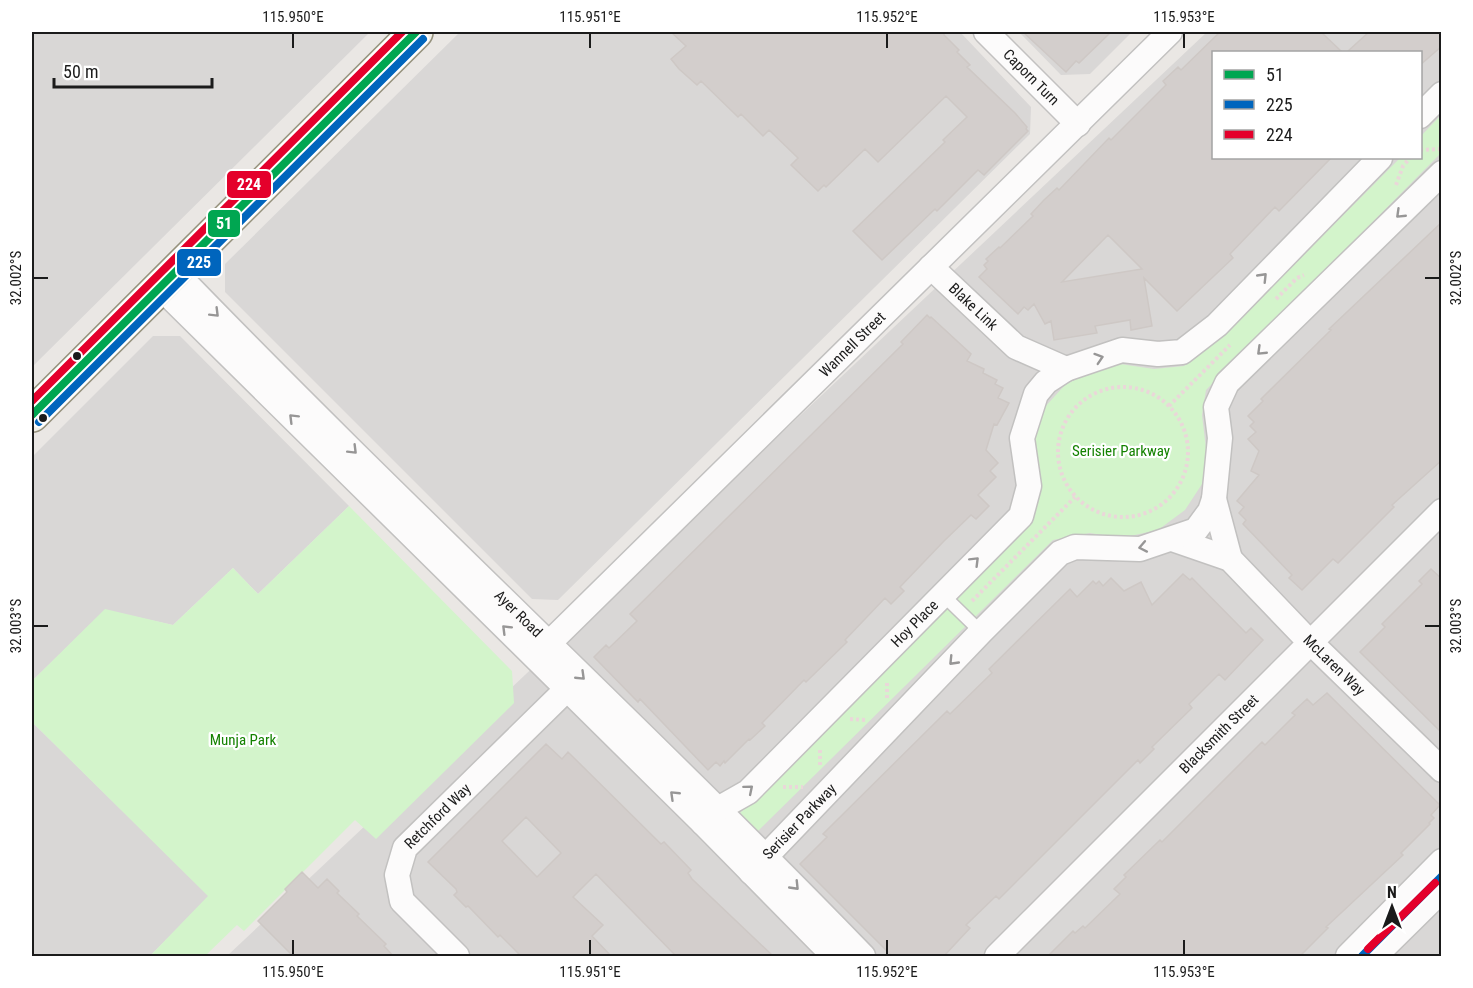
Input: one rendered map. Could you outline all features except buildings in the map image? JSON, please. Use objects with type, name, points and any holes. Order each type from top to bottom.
[{"type":"street","points":[[32,415],[416,32]]},
{"type":"street","name":"Caporn Turn","points":[[986,32],[1078,124]]},
{"type":"street","name":"Wannell Street","points":[[541,651],[1170,32]]},
{"type":"street","points":[[1422,114],[1442,94]]},
{"type":"street","points":[[1041,388],[1066,369],[1122,350],[1158,354],[1185,349],[1217,325],[1379,159]]},
{"type":"street","name":"Serisier Parkway","points":[[758,864],[1059,553],[1075,547],[1140,549],[1196,530],[1210,511],[1214,499],[1220,438],[1216,407],[1227,383],[1442,173]]},
{"type":"street","name":"Blake Link","points":[[931,267],[1016,347],[1041,388]]},
{"type":"street","name":"Ayer Road","points":[[167,278],[758,864],[863,957]]},
{"type":"street","name":"Blake Link","points":[[1016,347],[1066,369]]},
{"type":"street","name":"Hoy Place","points":[[710,816],[748,792],[1021,516],[1029,486],[1022,438],[1041,388]]},
{"type":"street","name":"McLaren Way","points":[[1214,499],[1230,559]]},
{"type":"street","name":"Blacksmith Street","points":[[997,957],[1442,511]]},
{"type":"street","name":"McLaren Way","points":[[1172,539],[1230,559],[1442,770]]},
{"type":"street","name":"Ayer Road","points":[[541,651],[566,690],[710,816]]},
{"type":"street","name":"Retchford Way","points":[[457,957],[402,901],[397,876],[405,848],[566,690]]},
{"type":"street","name":"Ayer Road","points":[[758,864],[834,957]]},
{"type":"street","points":[[1348,957],[1439,875]]},
{"type":"street","points":[[1375,957],[1439,875]]},
{"type":"lane","points":[[942,594],[981,632]]},
{"type":"path","points":[[1422,150],[1440,149]]},
{"type":"path","points":[[1396,187],[1403,166],[1409,159]]},
{"type":"path","points":[[1185,349],[1204,371],[1225,388]]},
{"type":"path","points":[[1129,386],[1151,393],[1169,406],[1181,422],[1188,442],[1187,462],[1181,482],[1168,498],[1152,510],[1132,516],[1111,516],[1092,509],[1075,497],[1063,478],[1057,456],[1059,434],[1069,414],[1086,398],[1106,388],[1129,386]]},
{"type":"path","points":[[887,702],[888,672]]},
{"type":"shaded area","points":[[32,32],[370,32],[32,367]]},
{"type":"shaded area","points":[[460,32],[960,32],[1031,107],[1030,134],[558,600],[532,599],[225,292],[225,264]]},
{"type":"shaded area","points":[[1019,32],[1132,32],[1090,74],[1061,75]]},
{"type":"shaded area","points":[[1207,32],[1441,32],[1441,956],[227,956]]},
{"type":"shaded area","points":[[153,336],[180,336],[349,506],[258,594],[233,568],[173,625],[105,610],[32,681],[32,457]]},
{"type":"shaded area","points":[[32,722],[209,896],[150,956],[32,956]]},
{"type":"green space","name":"Serisier Parkway","points":[[1441,115],[1441,153],[1206,390],[1202,415],[1207,457],[1202,484],[1185,510],[1158,530],[1121,538],[1090,533],[1053,540],[756,833],[738,815],[1034,517],[1041,487],[1032,456],[1034,436],[1043,409],[1065,385],[1093,370],[1120,364],[1154,369],[1184,366],[1290,269],[1399,159],[1422,159],[1422,135]]},
{"type":"green space","name":"Munja Park","points":[[349,506],[512,671],[514,703],[376,839],[355,820],[244,931],[237,925],[205,956],[150,956],[208,896],[32,722],[32,681],[105,609],[173,625],[233,568],[258,594]]},
{"type":"transit line","name":"224","points":[[32,401],[402,32]]},
{"type":"transit line","name":"51","points":[[32,415],[416,32]]},
{"type":"transit line","name":"225","points":[[39,422],[423,39]]},
{"type":"transit line","name":"225","points":[[1362,956],[1442,876]]},
{"type":"transit line","name":"224","points":[[1368,949],[1435,883]]}]
